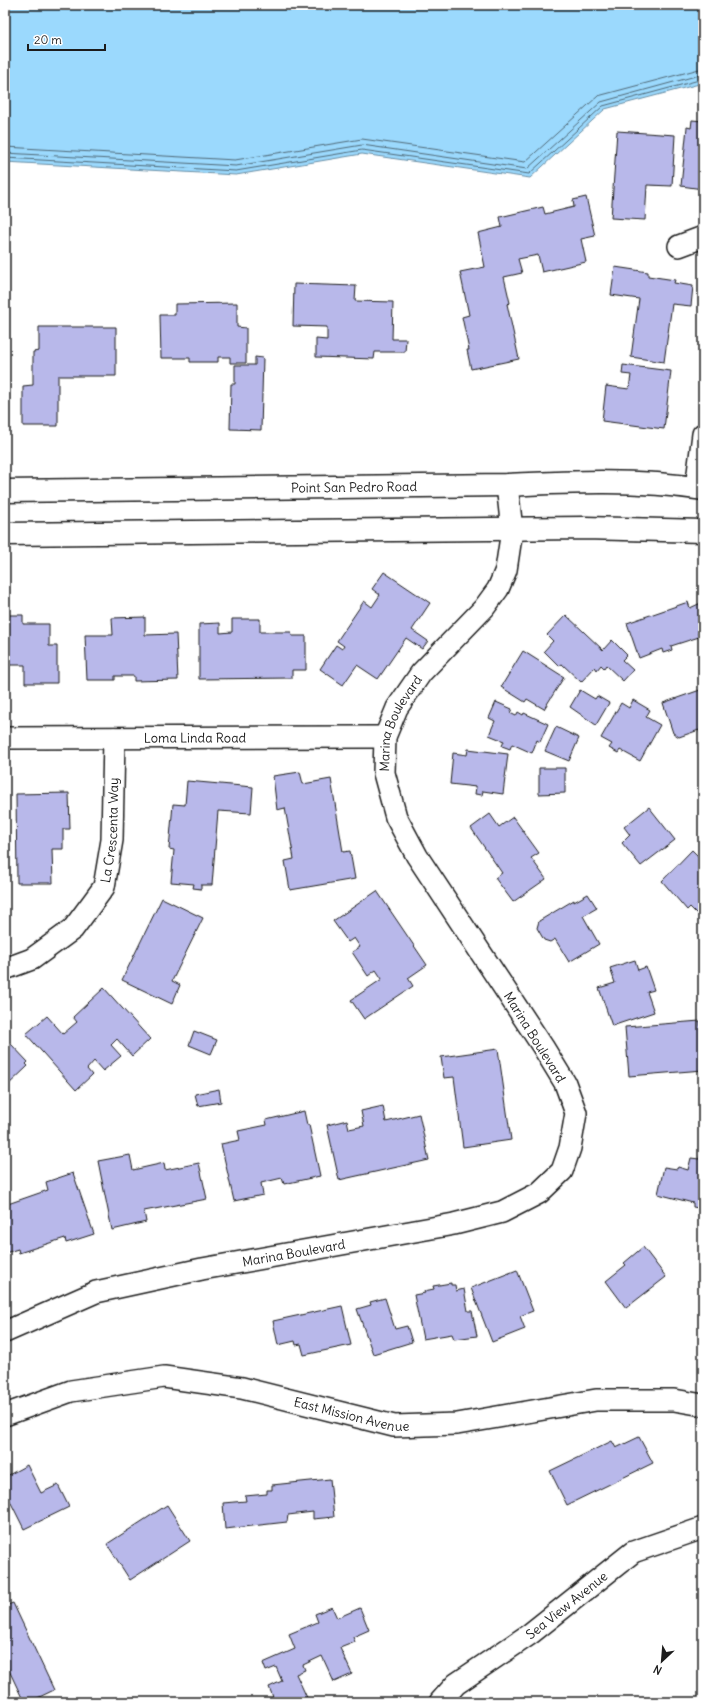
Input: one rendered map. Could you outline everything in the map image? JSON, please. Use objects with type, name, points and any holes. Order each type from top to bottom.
[{"type":"main road","name":"Point San Pedro Road","points":[[5,491],[507,485],[623,482],[699,488]]},
{"type":"main road","points":[[5,534],[512,530],[585,528],[703,531]]},
{"type":"street","points":[[679,246],[703,236]]},
{"type":"street","points":[[699,488],[703,434]]},
{"type":"street","name":"Marina Boulevard","points":[[5,1332],[96,1292],[202,1269],[454,1224],[502,1212],[539,1193],[562,1170],[570,1148],[576,1113],[565,1083],[543,1047],[417,856],[396,817],[384,773],[385,738],[397,708],[421,673],[484,608],[498,589],[506,570],[512,530],[507,485]]},
{"type":"street","name":"Loma Linda Road","points":[[5,738],[385,738]]},
{"type":"street","name":"La Crescenta Way","points":[[5,969],[32,959],[73,929],[104,887],[112,840],[114,738]]},
{"type":"street","name":"East Mission Avenue","points":[[5,1415],[72,1391],[164,1377],[242,1388],[394,1426],[457,1424],[596,1400],[674,1400],[703,1405]]},
{"type":"street","name":"Sea View Avenue","points":[[440,1702],[456,1684],[530,1634],[632,1552],[703,1528]]},
{"type":"water","points":[[5,5],[703,5],[703,83],[605,109],[530,178],[362,154],[236,175],[5,162]]},
{"type":"building","points":[[692,120],[703,121],[703,189],[681,186],[687,127],[691,128]]},
{"type":"building","points":[[617,131],[675,135],[672,186],[647,185],[645,220],[611,218]]},
{"type":"building","points":[[586,197],[595,236],[581,239],[586,262],[542,272],[538,255],[518,259],[522,273],[504,277],[510,303],[507,304],[519,359],[471,369],[467,350],[469,350],[462,317],[469,315],[460,272],[485,267],[478,233],[502,227],[500,217],[543,207],[545,214],[574,207],[573,200]]},
{"type":"building","points":[[5,249],[6,275],[5,275]]},
{"type":"building","points":[[615,267],[648,272],[648,276],[675,280],[674,283],[693,286],[691,306],[672,304],[664,362],[631,357],[639,299],[611,295]]},
{"type":"building","points":[[294,284],[356,286],[355,301],[393,302],[392,339],[406,339],[405,352],[375,352],[374,359],[316,357],[316,339],[327,340],[327,327],[293,326]]},
{"type":"building","points":[[237,303],[237,327],[246,328],[246,363],[230,363],[230,357],[218,357],[218,362],[190,362],[190,358],[161,358],[160,315],[175,315],[175,304]]},
{"type":"building","points":[[39,327],[116,327],[116,376],[58,376],[58,426],[23,426],[23,386],[33,385],[33,352],[39,351]]},
{"type":"building","points":[[255,357],[263,358],[261,430],[230,429],[231,384],[235,384],[235,365],[255,365]]},
{"type":"building","points":[[623,365],[671,371],[664,429],[602,421],[606,386],[629,389],[631,375],[622,374]]},
{"type":"building","points":[[384,572],[430,603],[412,630],[428,641],[422,649],[406,638],[378,679],[357,665],[343,685],[320,669],[336,645],[342,649],[344,646],[337,641],[364,601],[372,607],[380,595],[372,589]]},
{"type":"building","points":[[688,602],[690,608],[703,602],[703,631],[698,633],[699,637],[671,646],[672,650],[663,653],[662,649],[639,658],[627,623]]},
{"type":"building","points":[[5,615],[23,615],[23,624],[49,624],[49,646],[57,646],[57,683],[25,683],[25,665],[5,665]]},
{"type":"building","points":[[566,615],[603,650],[612,640],[627,655],[622,660],[633,670],[623,681],[606,665],[604,668],[601,665],[597,670],[595,667],[581,682],[562,664],[559,666],[544,651],[553,641],[547,635]]},
{"type":"building","points":[[145,617],[145,635],[176,634],[178,680],[134,681],[134,676],[115,676],[115,680],[87,680],[85,635],[113,635],[112,618]]},
{"type":"building","points":[[232,619],[260,619],[260,632],[291,632],[292,636],[306,636],[306,670],[292,670],[292,678],[199,679],[199,624],[220,623],[220,633],[232,632]]},
{"type":"building","points":[[523,651],[564,677],[544,709],[527,699],[525,702],[501,687]]},
{"type":"building","points":[[703,689],[703,740],[699,730],[679,737],[673,733],[663,703]]},
{"type":"building","points":[[580,690],[595,699],[597,696],[609,703],[596,725],[570,707]]},
{"type":"building","points":[[633,700],[650,710],[646,717],[660,725],[640,761],[620,750],[618,753],[609,748],[612,744],[601,738],[621,703],[629,708]]},
{"type":"building","points":[[496,702],[512,709],[510,713],[516,716],[518,712],[523,715],[524,713],[548,724],[540,742],[537,740],[532,753],[512,744],[510,749],[502,746],[504,741],[489,735],[495,721],[489,718]]},
{"type":"building","points":[[556,727],[579,738],[569,761],[545,751]]},
{"type":"building","points":[[468,749],[508,754],[503,794],[483,791],[482,795],[475,794],[476,787],[450,784],[453,753],[467,755]]},
{"type":"building","points":[[539,768],[565,768],[565,793],[539,794]]},
{"type":"building","points":[[300,772],[303,784],[331,779],[343,852],[350,851],[355,879],[290,890],[285,861],[294,859],[285,808],[277,810],[273,776]]},
{"type":"building","points":[[187,781],[253,787],[251,813],[218,811],[212,885],[201,885],[201,889],[193,888],[194,884],[171,882],[174,850],[169,849],[173,804],[185,805]]},
{"type":"building","points":[[69,793],[70,829],[63,829],[63,849],[52,849],[53,883],[17,883],[16,794]]},
{"type":"building","points":[[649,807],[675,840],[641,866],[622,843],[630,835],[624,827]]},
{"type":"building","points":[[490,814],[499,827],[513,817],[539,853],[531,858],[546,879],[513,902],[495,878],[502,873],[471,828]]},
{"type":"building","points":[[692,850],[703,861],[702,919],[690,907],[687,910],[662,881]]},
{"type":"building","points":[[377,891],[427,965],[408,978],[413,986],[364,1019],[351,1000],[382,979],[376,970],[368,976],[352,952],[360,947],[354,938],[348,942],[333,921]]},
{"type":"building","points":[[588,894],[597,908],[583,916],[599,944],[569,962],[555,939],[550,942],[544,940],[537,928],[539,921],[574,900],[574,902]]},
{"type":"building","points":[[162,898],[203,918],[172,981],[180,985],[172,1004],[122,980]]},
{"type":"building","points":[[635,960],[638,970],[646,967],[654,990],[647,992],[654,1012],[612,1026],[599,988],[615,983],[610,968]]},
{"type":"building","points":[[104,988],[150,1039],[132,1056],[117,1039],[111,1045],[121,1056],[103,1071],[94,1061],[87,1069],[92,1075],[76,1090],[26,1034],[47,1016],[63,1034],[77,1022],[73,1017]]},
{"type":"building","points":[[700,1021],[703,1070],[629,1076],[625,1027]]},
{"type":"building","points":[[194,1031],[217,1040],[211,1054],[189,1045]]},
{"type":"building","points":[[5,1043],[9,1047],[11,1044],[28,1062],[26,1064],[28,1066],[5,1088]]},
{"type":"building","points":[[498,1049],[511,1140],[463,1147],[454,1077],[444,1078],[441,1057]]},
{"type":"building","points":[[219,1089],[221,1102],[198,1106],[195,1094]]},
{"type":"building","points":[[383,1106],[386,1122],[419,1114],[429,1160],[339,1180],[327,1125],[347,1120],[349,1129],[364,1126],[361,1111]]},
{"type":"building","points":[[304,1111],[307,1125],[309,1125],[320,1176],[284,1184],[282,1178],[261,1183],[263,1195],[234,1201],[221,1144],[240,1140],[238,1131],[267,1125],[266,1120]]},
{"type":"building","points":[[703,1147],[703,1209],[693,1207],[693,1203],[658,1194],[664,1167],[677,1169],[678,1167],[688,1170],[691,1158],[699,1159]]},
{"type":"building","points":[[130,1155],[133,1170],[164,1163],[165,1170],[199,1163],[207,1199],[144,1211],[146,1222],[112,1230],[98,1161]]},
{"type":"building","points":[[73,1173],[94,1234],[66,1243],[65,1238],[19,1253],[18,1249],[5,1253],[5,1205],[48,1190],[46,1182]]},
{"type":"building","points":[[643,1247],[666,1277],[626,1308],[606,1281],[626,1265],[624,1263]]},
{"type":"building","points":[[517,1270],[533,1311],[520,1316],[525,1329],[492,1342],[471,1288]]},
{"type":"building","points":[[451,1283],[451,1285],[455,1285],[456,1291],[464,1289],[468,1311],[472,1311],[477,1336],[454,1339],[452,1334],[423,1339],[414,1295],[425,1293],[424,1291],[434,1289],[433,1286]]},
{"type":"building","points":[[385,1298],[395,1329],[407,1326],[412,1342],[373,1354],[357,1309],[371,1305],[370,1302]]},
{"type":"building","points":[[342,1306],[351,1345],[304,1355],[301,1344],[296,1345],[295,1341],[278,1345],[273,1321]]},
{"type":"building","points":[[639,1437],[653,1463],[567,1505],[550,1471],[612,1441],[616,1448]]},
{"type":"building","points":[[27,1465],[41,1493],[58,1485],[69,1507],[24,1529],[5,1491],[5,1477]]},
{"type":"building","points":[[330,1479],[334,1517],[313,1519],[313,1512],[288,1515],[287,1522],[225,1529],[223,1503],[246,1501],[245,1496],[267,1494],[267,1490],[272,1490],[272,1485]]},
{"type":"building","points":[[167,1505],[190,1541],[130,1580],[107,1544]]},
{"type":"building","points":[[13,1603],[54,1690],[29,1702],[24,1702],[5,1662],[5,1606]]},
{"type":"building","points":[[332,1607],[337,1618],[360,1608],[369,1630],[353,1637],[355,1642],[340,1648],[352,1674],[334,1682],[322,1656],[303,1665],[305,1670],[296,1674],[309,1702],[275,1702],[269,1687],[282,1681],[276,1667],[266,1671],[263,1663],[295,1649],[289,1634],[318,1622],[315,1614]]}]
